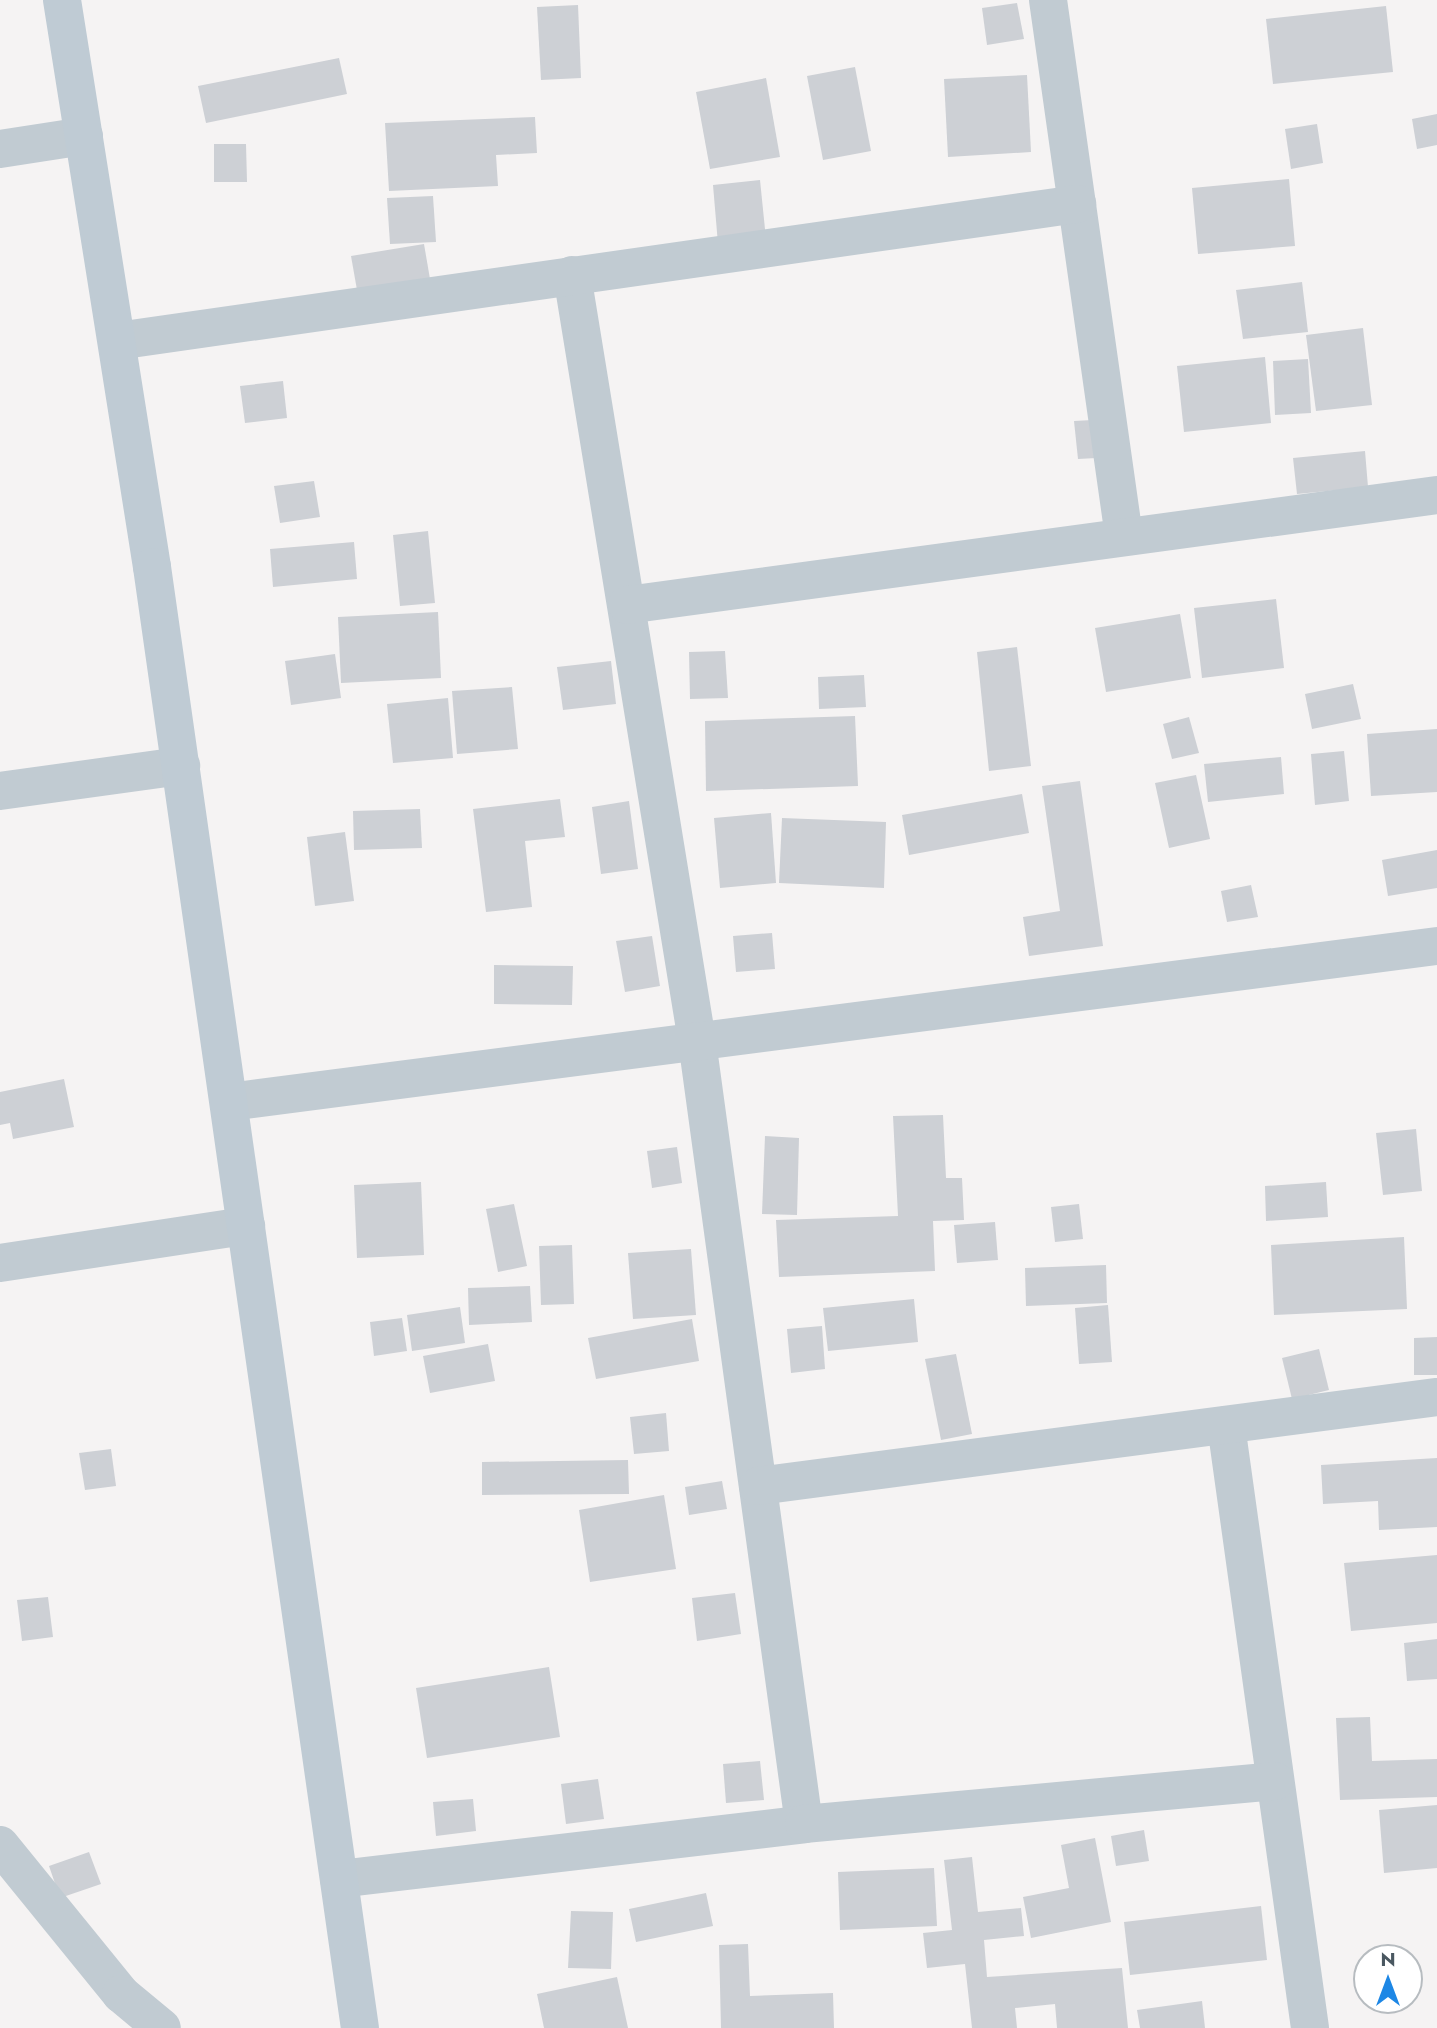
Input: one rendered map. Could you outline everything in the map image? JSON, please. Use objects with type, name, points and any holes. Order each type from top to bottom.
[{"type":"street","points":[[62,0],[181,766],[360,2028]]},
{"type":"street","points":[[1048,0],[1124,537]]},
{"type":"street","points":[[0,149],[84,136]]},
{"type":"street","points":[[117,341],[1077,204]]},
{"type":"street","points":[[572,275],[697,1041],[804,1824]]},
{"type":"street","points":[[626,605],[1437,495]]},
{"type":"street","points":[[0,792],[181,766]]},
{"type":"street","points":[[229,1102],[1437,946]]},
{"type":"street","points":[[0,1264],[246,1226]]},
{"type":"street","points":[[758,1486],[1437,1398]]},
{"type":"street","points":[[1226,1425],[1310,2028]]},
{"type":"street","points":[[338,1879],[804,1824],[1275,1781]]},
{"type":"street","points":[[0,1845],[121,1994],[162,2028]]},
{"type":"building","points":[[1017,3],[1024,39],[987,45],[982,8]]},
{"type":"building","points":[[578,5],[581,78],[541,80],[537,7]]},
{"type":"building","points":[[1386,6],[1393,72],[1273,84],[1266,19]]},
{"type":"building","points":[[339,58],[347,94],[206,123],[198,86]]},
{"type":"building","points":[[855,67],[871,151],[823,160],[807,76]]},
{"type":"building","points":[[1027,75],[1031,152],[948,157],[944,79]]},
{"type":"building","points":[[766,78],[780,157],[710,169],[696,92]]},
{"type":"building","points":[[1437,114],[1437,145],[1417,149],[1412,119]]},
{"type":"building","points":[[535,117],[537,153],[496,155],[498,186],[389,191],[385,123]]},
{"type":"building","points":[[1317,124],[1323,163],[1291,169],[1285,129]]},
{"type":"building","points":[[214,144],[246,144],[247,182],[214,182]]},
{"type":"building","points":[[1289,179],[1295,246],[1198,254],[1192,188]]},
{"type":"building","points":[[760,180],[766,239],[718,244],[713,185]]},
{"type":"building","points":[[433,196],[436,242],[390,244],[387,198]]},
{"type":"building","points":[[424,244],[430,279],[357,290],[351,256]]},
{"type":"building","points":[[1302,282],[1308,332],[1243,339],[1236,290]]},
{"type":"building","points":[[1363,328],[1372,405],[1316,411],[1306,335]]},
{"type":"building","points":[[1265,357],[1271,423],[1184,432],[1177,366]]},
{"type":"building","points":[[1308,359],[1311,413],[1275,415],[1273,361]]},
{"type":"building","points":[[283,381],[287,418],[245,423],[240,386]]},
{"type":"building","points":[[1112,419],[1115,457],[1078,459],[1074,421]]},
{"type":"building","points":[[1365,451],[1368,487],[1297,494],[1293,458]]},
{"type":"building","points":[[314,481],[320,517],[280,523],[274,486]]},
{"type":"building","points":[[428,531],[435,603],[400,606],[393,535]]},
{"type":"building","points":[[354,542],[357,579],[273,587],[270,549]]},
{"type":"building","points":[[1276,599],[1284,668],[1202,678],[1194,608]]},
{"type":"building","points":[[438,612],[441,678],[341,683],[338,617]]},
{"type":"building","points":[[1180,614],[1191,678],[1106,692],[1095,628]]},
{"type":"building","points":[[1017,647],[1031,766],[989,771],[977,652]]},
{"type":"building","points":[[725,651],[728,698],[690,699],[689,652]]},
{"type":"building","points":[[335,654],[341,698],[291,705],[285,661]]},
{"type":"building","points":[[611,661],[616,704],[563,710],[557,667]]},
{"type":"building","points":[[864,675],[866,707],[819,709],[818,677]]},
{"type":"building","points":[[1353,684],[1361,719],[1312,729],[1305,694]]},
{"type":"building","points":[[512,687],[518,749],[457,754],[452,691]]},
{"type":"building","points":[[448,698],[453,758],[393,763],[387,704]]},
{"type":"building","points":[[855,716],[858,786],[706,791],[705,721]]},
{"type":"building","points":[[1189,717],[1199,753],[1172,759],[1163,724]]},
{"type":"building","points":[[1437,729],[1437,792],[1371,796],[1367,734]]},
{"type":"building","points":[[1344,751],[1349,801],[1315,805],[1311,754]]},
{"type":"building","points":[[1281,757],[1284,794],[1208,802],[1204,764]]},
{"type":"building","points":[[1196,775],[1210,839],[1169,848],[1155,783]]},
{"type":"building","points":[[1080,781],[1103,946],[1029,956],[1023,917],[1060,911],[1042,786]]},
{"type":"building","points":[[1022,794],[1029,833],[909,855],[902,815]]},
{"type":"building","points":[[560,799],[565,837],[525,841],[532,907],[486,912],[473,809]]},
{"type":"building","points":[[629,801],[638,869],[601,874],[592,807]]},
{"type":"building","points":[[420,809],[422,848],[354,850],[353,811]]},
{"type":"building","points":[[771,813],[776,883],[720,888],[714,818]]},
{"type":"building","points":[[782,818],[886,822],[884,888],[779,883]]},
{"type":"building","points":[[345,832],[354,901],[315,906],[307,837]]},
{"type":"building","points":[[1437,850],[1437,888],[1388,896],[1382,860]]},
{"type":"building","points":[[1251,885],[1258,917],[1227,922],[1221,891]]},
{"type":"building","points":[[772,933],[775,969],[736,972],[733,936]]},
{"type":"building","points":[[652,936],[660,986],[625,992],[616,941]]},
{"type":"building","points":[[494,965],[573,966],[572,1005],[494,1004]]},
{"type":"building","points":[[64,1079],[74,1127],[13,1139],[10,1123],[0,1125],[0,1092]]},
{"type":"building","points":[[943,1115],[946,1178],[962,1178],[964,1220],[933,1221],[935,1271],[779,1277],[776,1220],[898,1216],[893,1116]]},
{"type":"building","points":[[1416,1129],[1422,1191],[1383,1195],[1376,1133]]},
{"type":"building","points":[[765,1136],[799,1138],[797,1215],[762,1214]]},
{"type":"building","points":[[677,1147],[682,1183],[652,1188],[647,1151]]},
{"type":"building","points":[[421,1182],[424,1255],[357,1258],[354,1185]]},
{"type":"building","points":[[1326,1182],[1328,1217],[1266,1221],[1265,1186]]},
{"type":"building","points":[[514,1204],[527,1266],[498,1272],[486,1209]]},
{"type":"building","points":[[1079,1204],[1083,1239],[1055,1242],[1051,1207]]},
{"type":"building","points":[[995,1222],[998,1260],[957,1263],[954,1225]]},
{"type":"building","points":[[1404,1237],[1407,1309],[1274,1315],[1271,1245]]},
{"type":"building","points":[[572,1245],[574,1304],[541,1305],[539,1246]]},
{"type":"building","points":[[691,1249],[696,1315],[633,1319],[628,1253]]},
{"type":"building","points":[[1106,1265],[1107,1303],[1026,1306],[1025,1268]]},
{"type":"building","points":[[530,1286],[532,1322],[469,1325],[468,1288]]},
{"type":"building","points":[[914,1299],[918,1342],[828,1351],[823,1308]]},
{"type":"building","points":[[1108,1305],[1112,1362],[1079,1364],[1075,1308]]},
{"type":"building","points":[[460,1307],[465,1343],[412,1351],[407,1315]]},
{"type":"building","points":[[402,1318],[407,1351],[374,1356],[370,1322]]},
{"type":"building","points":[[692,1319],[699,1361],[596,1379],[588,1338]]},
{"type":"building","points":[[822,1326],[825,1369],[791,1373],[787,1329]]},
{"type":"building","points":[[1437,1337],[1437,1375],[1414,1375],[1414,1338]]},
{"type":"building","points":[[488,1344],[495,1381],[430,1393],[423,1356]]},
{"type":"building","points":[[1319,1349],[1329,1390],[1292,1399],[1282,1358]]},
{"type":"building","points":[[956,1354],[972,1434],[941,1440],[925,1359]]},
{"type":"building","points":[[666,1413],[669,1451],[634,1454],[630,1417]]},
{"type":"building","points":[[111,1449],[116,1486],[85,1490],[79,1453]]},
{"type":"building","points":[[1437,1458],[1437,1527],[1379,1530],[1378,1501],[1323,1504],[1321,1465]]},
{"type":"building","points":[[628,1460],[629,1494],[482,1495],[482,1462]]},
{"type":"building","points":[[722,1481],[727,1509],[689,1515],[685,1487]]},
{"type":"building","points":[[664,1495],[676,1569],[590,1582],[579,1510]]},
{"type":"building","points":[[1437,1555],[1437,1623],[1351,1631],[1344,1563]]},
{"type":"building","points":[[735,1593],[741,1634],[697,1641],[692,1598]]},
{"type":"building","points":[[48,1597],[53,1637],[22,1641],[17,1600]]},
{"type":"building","points":[[1437,1639],[1437,1679],[1407,1681],[1404,1643]]},
{"type":"building","points":[[549,1667],[560,1737],[427,1758],[416,1688]]},
{"type":"building","points":[[1370,1717],[1372,1761],[1437,1759],[1437,1797],[1340,1800],[1336,1718]]},
{"type":"building","points":[[760,1761],[764,1800],[726,1803],[723,1764]]},
{"type":"building","points":[[598,1779],[604,1819],[566,1824],[561,1784]]},
{"type":"building","points":[[473,1799],[476,1831],[436,1836],[433,1802]]},
{"type":"building","points":[[1437,1805],[1437,1868],[1384,1873],[1379,1810]]},
{"type":"building","points":[[1144,1830],[1149,1861],[1116,1866],[1111,1836]]},
{"type":"building","points":[[1095,1838],[1111,1922],[1031,1938],[1023,1897],[1069,1888],[1061,1845]]},
{"type":"building","points":[[89,1852],[101,1884],[60,1898],[49,1866]]},
{"type":"building","points":[[972,1857],[978,1912],[1021,1908],[1024,1936],[984,1940],[987,1977],[1122,1968],[1128,2028],[1057,2028],[1055,2004],[1015,2008],[1017,2028],[972,2028],[965,1964],[927,1968],[923,1933],[952,1930],[944,1860]]},
{"type":"building","points":[[934,1868],[937,1926],[840,1930],[838,1872]]},
{"type":"building","points":[[706,1893],[713,1926],[636,1942],[629,1909]]},
{"type":"building","points":[[1261,1906],[1267,1960],[1130,1975],[1124,1922]]},
{"type":"building","points":[[571,1911],[613,1912],[611,1969],[568,1968]]},
{"type":"building","points":[[748,1944],[750,1996],[833,1993],[834,2028],[721,2028],[719,1945]]},
{"type":"building","points":[[617,1977],[628,2028],[544,2028],[537,1994]]},
{"type":"building","points":[[1202,2001],[1205,2028],[1140,2028],[1137,2010]]}]
